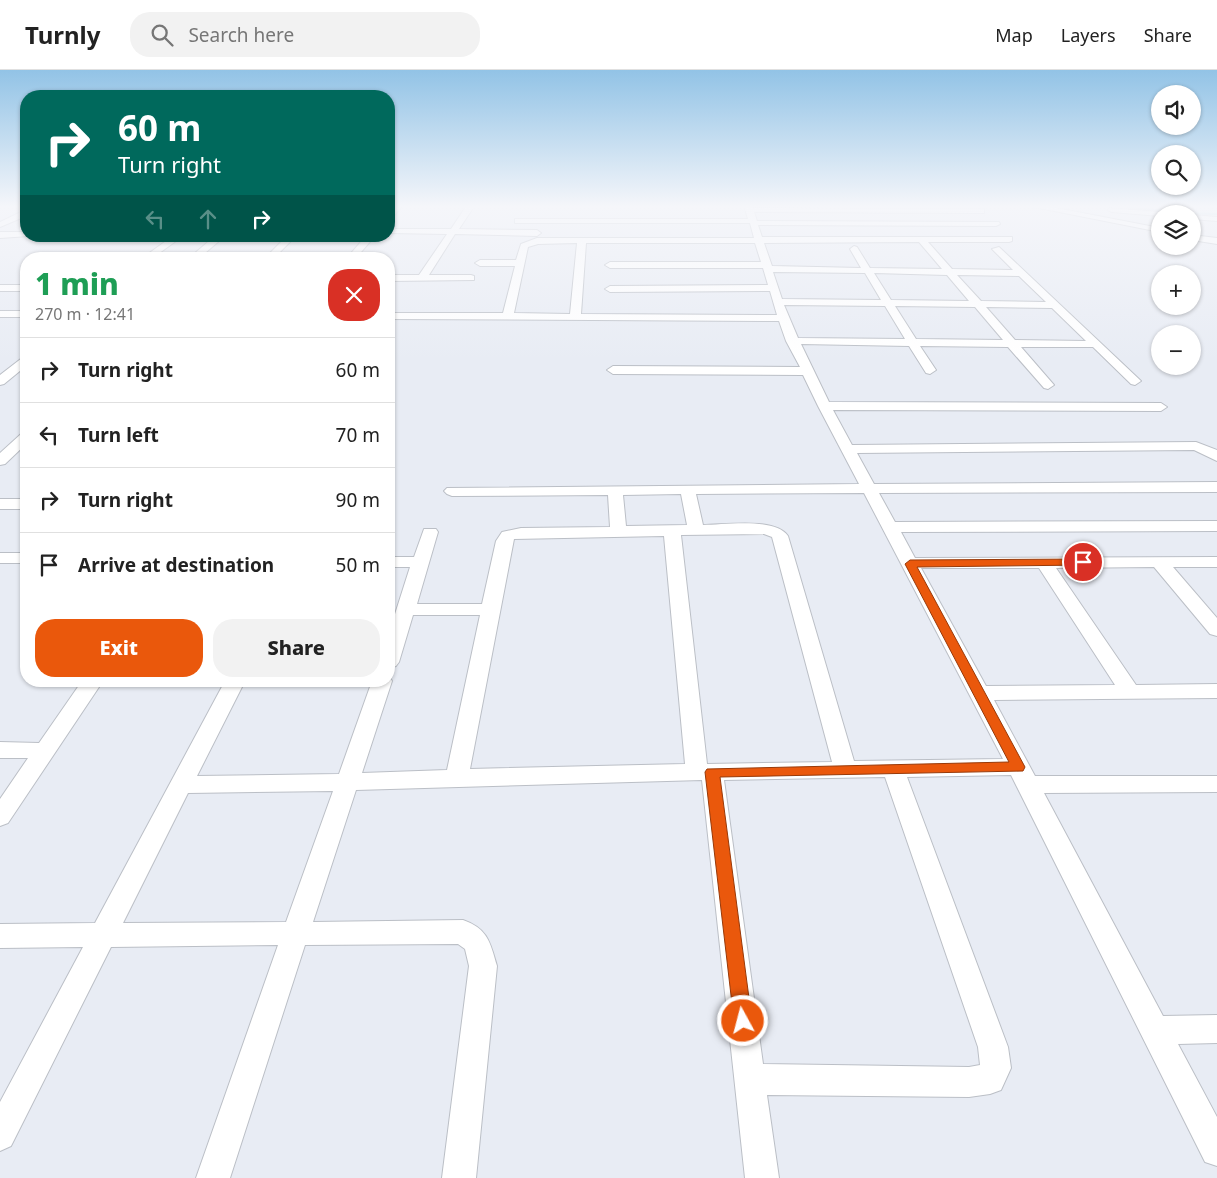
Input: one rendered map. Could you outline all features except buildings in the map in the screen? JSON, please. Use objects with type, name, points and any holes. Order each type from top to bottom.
[{"type":"street","points":[[422,278],[436,257]]},
{"type":"street","points":[[508,316],[523,257]]},
{"type":"street","points":[[576,317],[581,257]]},
{"type":"street","points":[[764,257],[792,341],[824,406],[980,693],[1217,1150]]},
{"type":"street","points":[[859,257],[930,370]]},
{"type":"street","points":[[936,257],[1048,385]]},
{"type":"street","points":[[1004,257],[1135,382]]},
{"type":"street","points":[[480,263],[521,263]]},
{"type":"street","points":[[610,265],[889,304],[1054,304]]},
{"type":"street","points":[[395,316],[576,317],[774,288],[867,270],[1020,273]]},
{"type":"street","points":[[395,278],[471,278]]},
{"type":"street","points":[[0,288],[20,288]]},
{"type":"street","points":[[610,289],[774,288]]},
{"type":"street","points":[[0,314],[20,314]]},
{"type":"street","points":[[792,341],[1095,344]]},
{"type":"street","points":[[0,381],[20,365]]},
{"type":"street","points":[[613,370],[807,371]]},
{"type":"street","points":[[824,406],[1161,407]]},
{"type":"street","points":[[4,458],[20,443]]},
{"type":"street","points":[[848,449],[1196,446],[1210,451],[1217,457]]},
{"type":"street","points":[[4,458],[20,455]]},
{"type":"street","points":[[452,491],[870,491],[1217,487]]},
{"type":"street","points":[[615,491],[618,531]]},
{"type":"street","points":[[688,491],[696,530]]},
{"type":"street","points":[[0,504],[20,504]]},
{"type":"street","points":[[890,527],[1217,526]]},
{"type":"street","points":[[457,778],[504,541],[508,535],[522,532],[770,530],[780,536],[846,771]]},
{"type":"street","points":[[672,531],[750,1079],[762,1178]]},
{"type":"street","points":[[395,644],[430,532]]},
{"type":"street","points":[[0,558],[20,558]]},
{"type":"street","points":[[395,562],[420,562]]},
{"type":"street","points":[[1160,562],[1217,630]]},
{"type":"street","points":[[910,564],[1217,562]]},
{"type":"street","points":[[1044,563],[1130,692]]},
{"type":"street","points":[[407,609],[491,610]]},
{"type":"street","points":[[0,817],[89,687]]},
{"type":"street","points":[[0,1135],[231,687]]},
{"type":"street","points":[[213,1178],[294,935],[320,868],[380,687]]},
{"type":"street","points":[[980,693],[1217,692]]},
{"type":"street","points":[[0,750],[44,751]]},
{"type":"street","points":[[750,1079],[969,1082],[990,1079],[996,1068],[993,1047],[893,770]]},
{"type":"street","points":[[181,785],[705,772],[893,770],[1217,784]]},
{"type":"street","points":[[0,936],[294,935],[463,932],[476,943],[483,966],[459,1178]]},
{"type":"street","points":[[1154,1030],[1217,1029]]},
{"type":"route","points":[[743,1021],[712,772],[1018,767],[910,564],[1083,562]]}]
